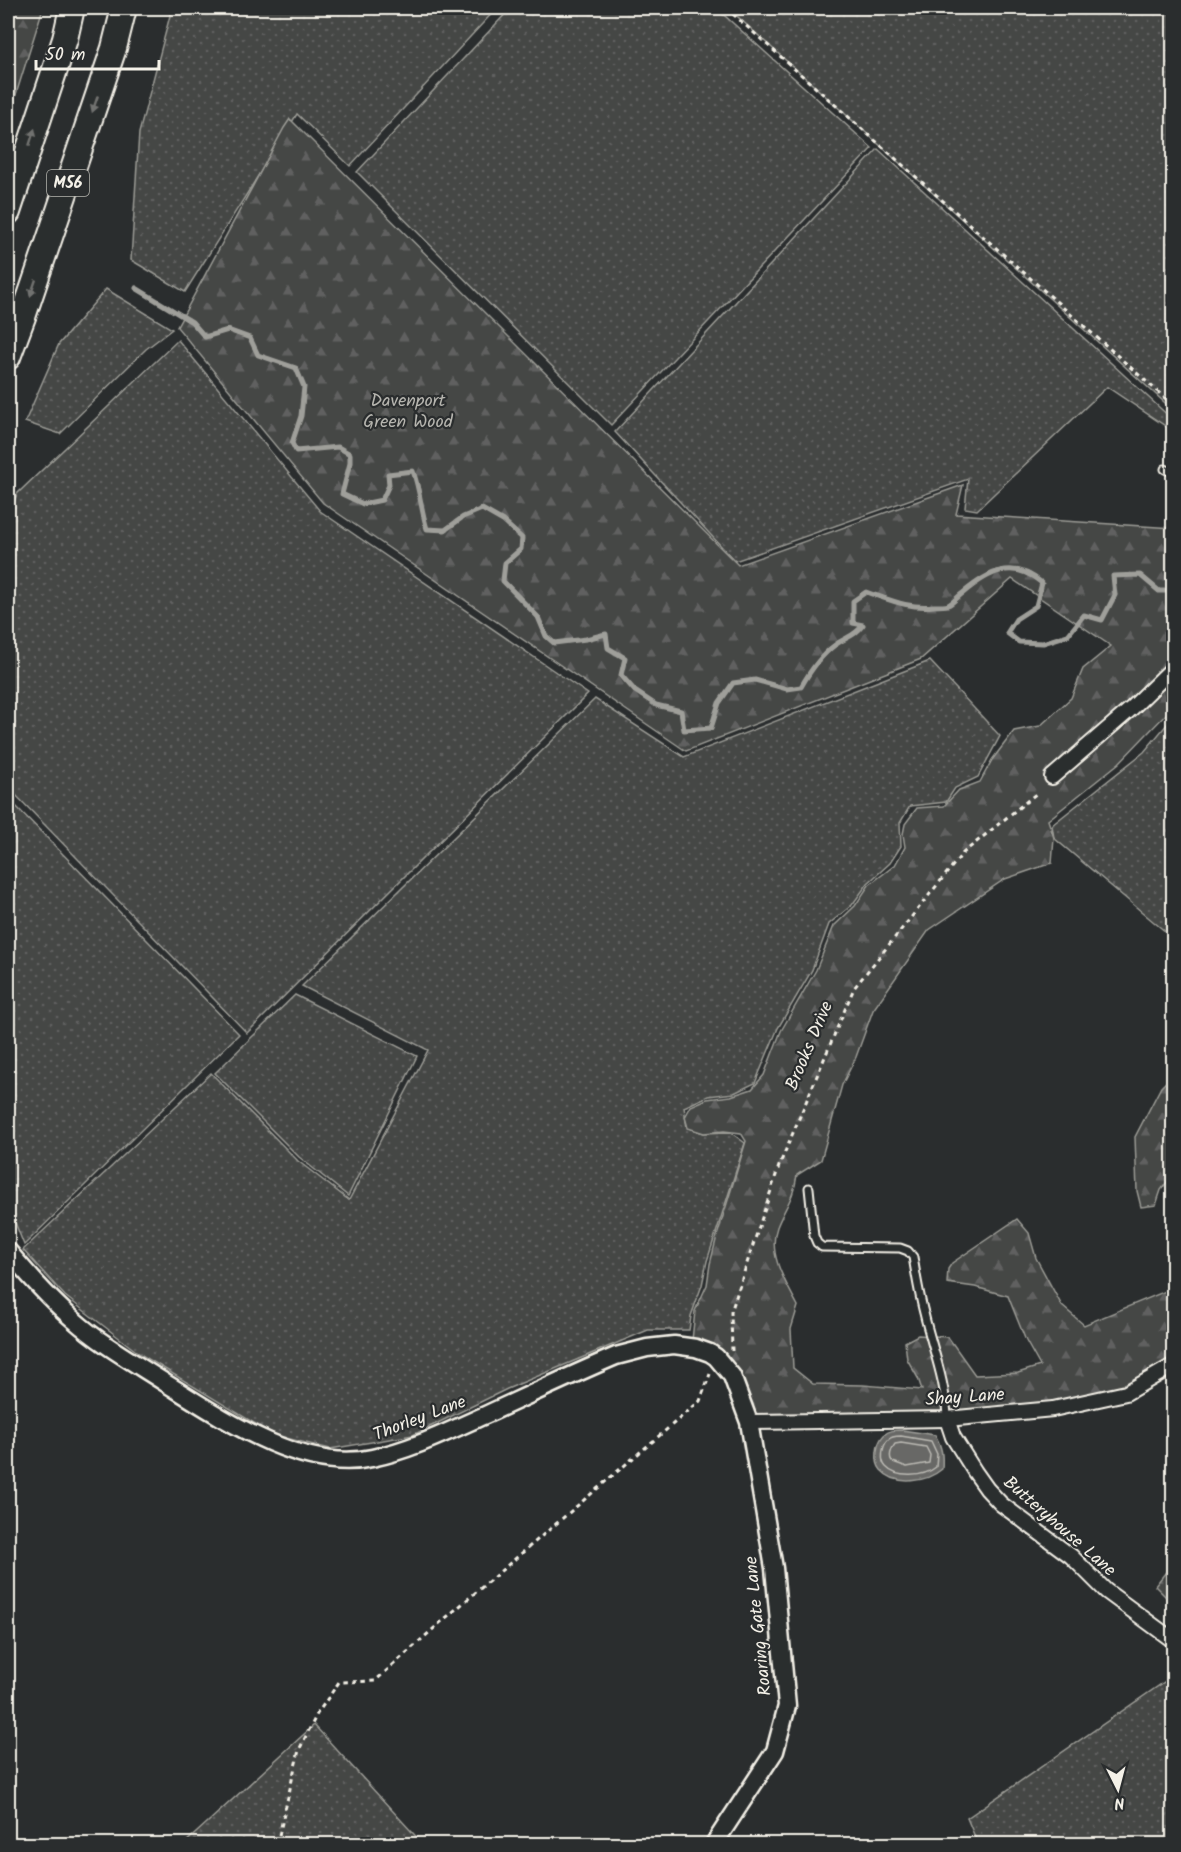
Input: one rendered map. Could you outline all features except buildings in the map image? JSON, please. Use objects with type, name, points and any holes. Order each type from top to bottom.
[{"type":"highway","name":"M56","points":[[8,212],[61,50],[72,8]]},
{"type":"highway","name":"M56","points":[[8,357],[114,48],[124,8]]},
{"type":"street","points":[[1052,777],[1132,708],[1173,667]]},
{"type":"street","name":"Thorley Lane","points":[[8,1251],[46,1296],[105,1345],[254,1436],[290,1450],[317,1457],[348,1461],[372,1459],[432,1439],[616,1356],[674,1344],[696,1348],[716,1357],[732,1376],[749,1422]]},
{"type":"street","name":"Shay Lane","points":[[749,1422],[947,1419],[1053,1409],[1126,1393],[1173,1365]]},
{"type":"street","name":"Butteryhouse Lane","points":[[947,1419],[953,1437],[987,1489],[1001,1504],[1071,1556],[1106,1591],[1173,1641]]},
{"type":"street","name":"Roaring Gate Lane","points":[[714,1845],[775,1751],[787,1706],[774,1568],[749,1422]]},
{"type":"lane","points":[[1165,469],[1173,473]]},
{"type":"lane","points":[[809,1188],[814,1236],[822,1247],[900,1248],[908,1251],[913,1257],[924,1314],[944,1385],[947,1419]]},
{"type":"path","points":[[726,8],[1173,406]]},
{"type":"path","name":"Brooks Drive","points":[[732,1376],[731,1312],[779,1166],[854,988],[963,853],[1037,792]]},
{"type":"path","points":[[277,1845],[299,1750],[317,1714],[339,1682],[375,1681],[450,1614],[700,1401],[716,1357]]},
{"type":"green space","points":[[8,8],[43,8],[8,120]]},
{"type":"green space","points":[[172,8],[497,8],[350,166],[297,114],[185,292],[131,260],[139,133]]},
{"type":"green space","points":[[511,8],[716,8],[872,148],[611,425],[357,172]]},
{"type":"green space","points":[[728,8],[1173,8],[1173,410]]},
{"type":"green space","name":"Davenport Green Wood","points":[[290,119],[738,565],[963,485],[956,514],[1173,528],[1173,707],[1119,763],[1048,820],[1054,838],[1052,863],[1005,879],[929,930],[873,1010],[856,1057],[842,1085],[821,1160],[797,1175],[791,1196],[777,1227],[774,1248],[783,1278],[798,1306],[791,1329],[793,1368],[813,1384],[922,1390],[907,1359],[905,1342],[918,1335],[948,1337],[975,1375],[1018,1373],[1040,1366],[1026,1341],[1008,1296],[975,1287],[947,1283],[948,1269],[952,1263],[1017,1219],[1029,1233],[1036,1258],[1062,1306],[1084,1325],[1173,1288],[1173,1365],[1126,1393],[1053,1409],[749,1422],[742,1400],[692,1341],[695,1311],[707,1285],[717,1236],[746,1141],[741,1133],[724,1131],[704,1133],[688,1128],[685,1117],[691,1106],[707,1099],[731,1096],[752,1089],[764,1075],[781,1031],[816,970],[834,926],[855,906],[869,885],[895,865],[905,847],[903,834],[905,824],[917,808],[944,806],[959,790],[980,782],[992,760],[1014,731],[1040,726],[1071,698],[1083,669],[1111,646],[1012,579],[921,659],[686,751],[323,503],[177,327]]},
{"type":"green space","points":[[878,149],[1173,420],[1173,431],[1107,387],[977,510],[965,508],[968,479],[735,561],[615,432]]},
{"type":"green space","points":[[106,289],[172,329],[146,349],[60,434],[25,422],[59,344]]},
{"type":"green space","points":[[178,340],[320,511],[588,694],[247,1033],[8,787],[8,516],[17,494]]},
{"type":"green space","points":[[930,661],[1000,736],[978,777],[955,788],[946,802],[910,806],[900,823],[901,846],[890,863],[868,883],[852,905],[829,924],[812,970],[778,1028],[755,1083],[734,1093],[708,1096],[684,1107],[687,1128],[704,1133],[730,1132],[745,1143],[707,1261],[689,1330],[648,1330],[507,1389],[413,1435],[330,1449],[274,1435],[140,1354],[65,1296],[23,1250],[211,1073],[298,1161],[349,1200],[428,1050],[302,986],[595,699],[684,757]]},
{"type":"green space","points":[[1173,717],[1173,938],[1054,838],[1052,825],[1144,752]]},
{"type":"green space","points":[[8,798],[239,1034],[24,1245],[8,1205]]},
{"type":"green space","points":[[295,995],[417,1056],[348,1196],[299,1157],[215,1073]]},
{"type":"green space","points":[[1173,1075],[1173,1174],[1161,1190],[1156,1205],[1141,1207],[1137,1191],[1135,1137],[1161,1087]]},
{"type":"green space","points":[[1173,1563],[1173,1604],[1155,1586]]},
{"type":"green space","points":[[1173,1676],[1173,1844],[978,1844],[967,1818]]},
{"type":"green space","points":[[314,1725],[423,1844],[184,1844]]},
{"type":"water","points":[[902,1430],[935,1435],[942,1451],[942,1469],[928,1477],[912,1481],[895,1479],[881,1470],[877,1458],[881,1438],[890,1431]]},
{"type":"waterway","points":[[136,288],[192,322],[205,337],[228,330],[250,338],[258,355],[296,368],[304,387],[301,416],[292,443],[296,451],[338,447],[350,454],[342,494],[363,504],[382,500],[389,485],[388,474],[413,471],[427,529],[445,530],[463,517],[482,509],[503,521],[522,538],[521,549],[505,563],[503,581],[538,617],[546,636],[554,643],[606,634],[608,648],[625,658],[621,675],[635,691],[656,705],[681,711],[684,730],[711,728],[719,703],[733,683],[755,680],[787,689],[801,687],[825,654],[863,625],[853,623],[853,601],[866,592],[908,605],[945,606],[991,574],[1001,571],[1021,571],[1042,583],[1036,606],[1016,619],[1007,633],[1019,642],[1043,643],[1068,635],[1084,615],[1102,620],[1115,595],[1113,576],[1140,575],[1159,591],[1174,591]]}]
